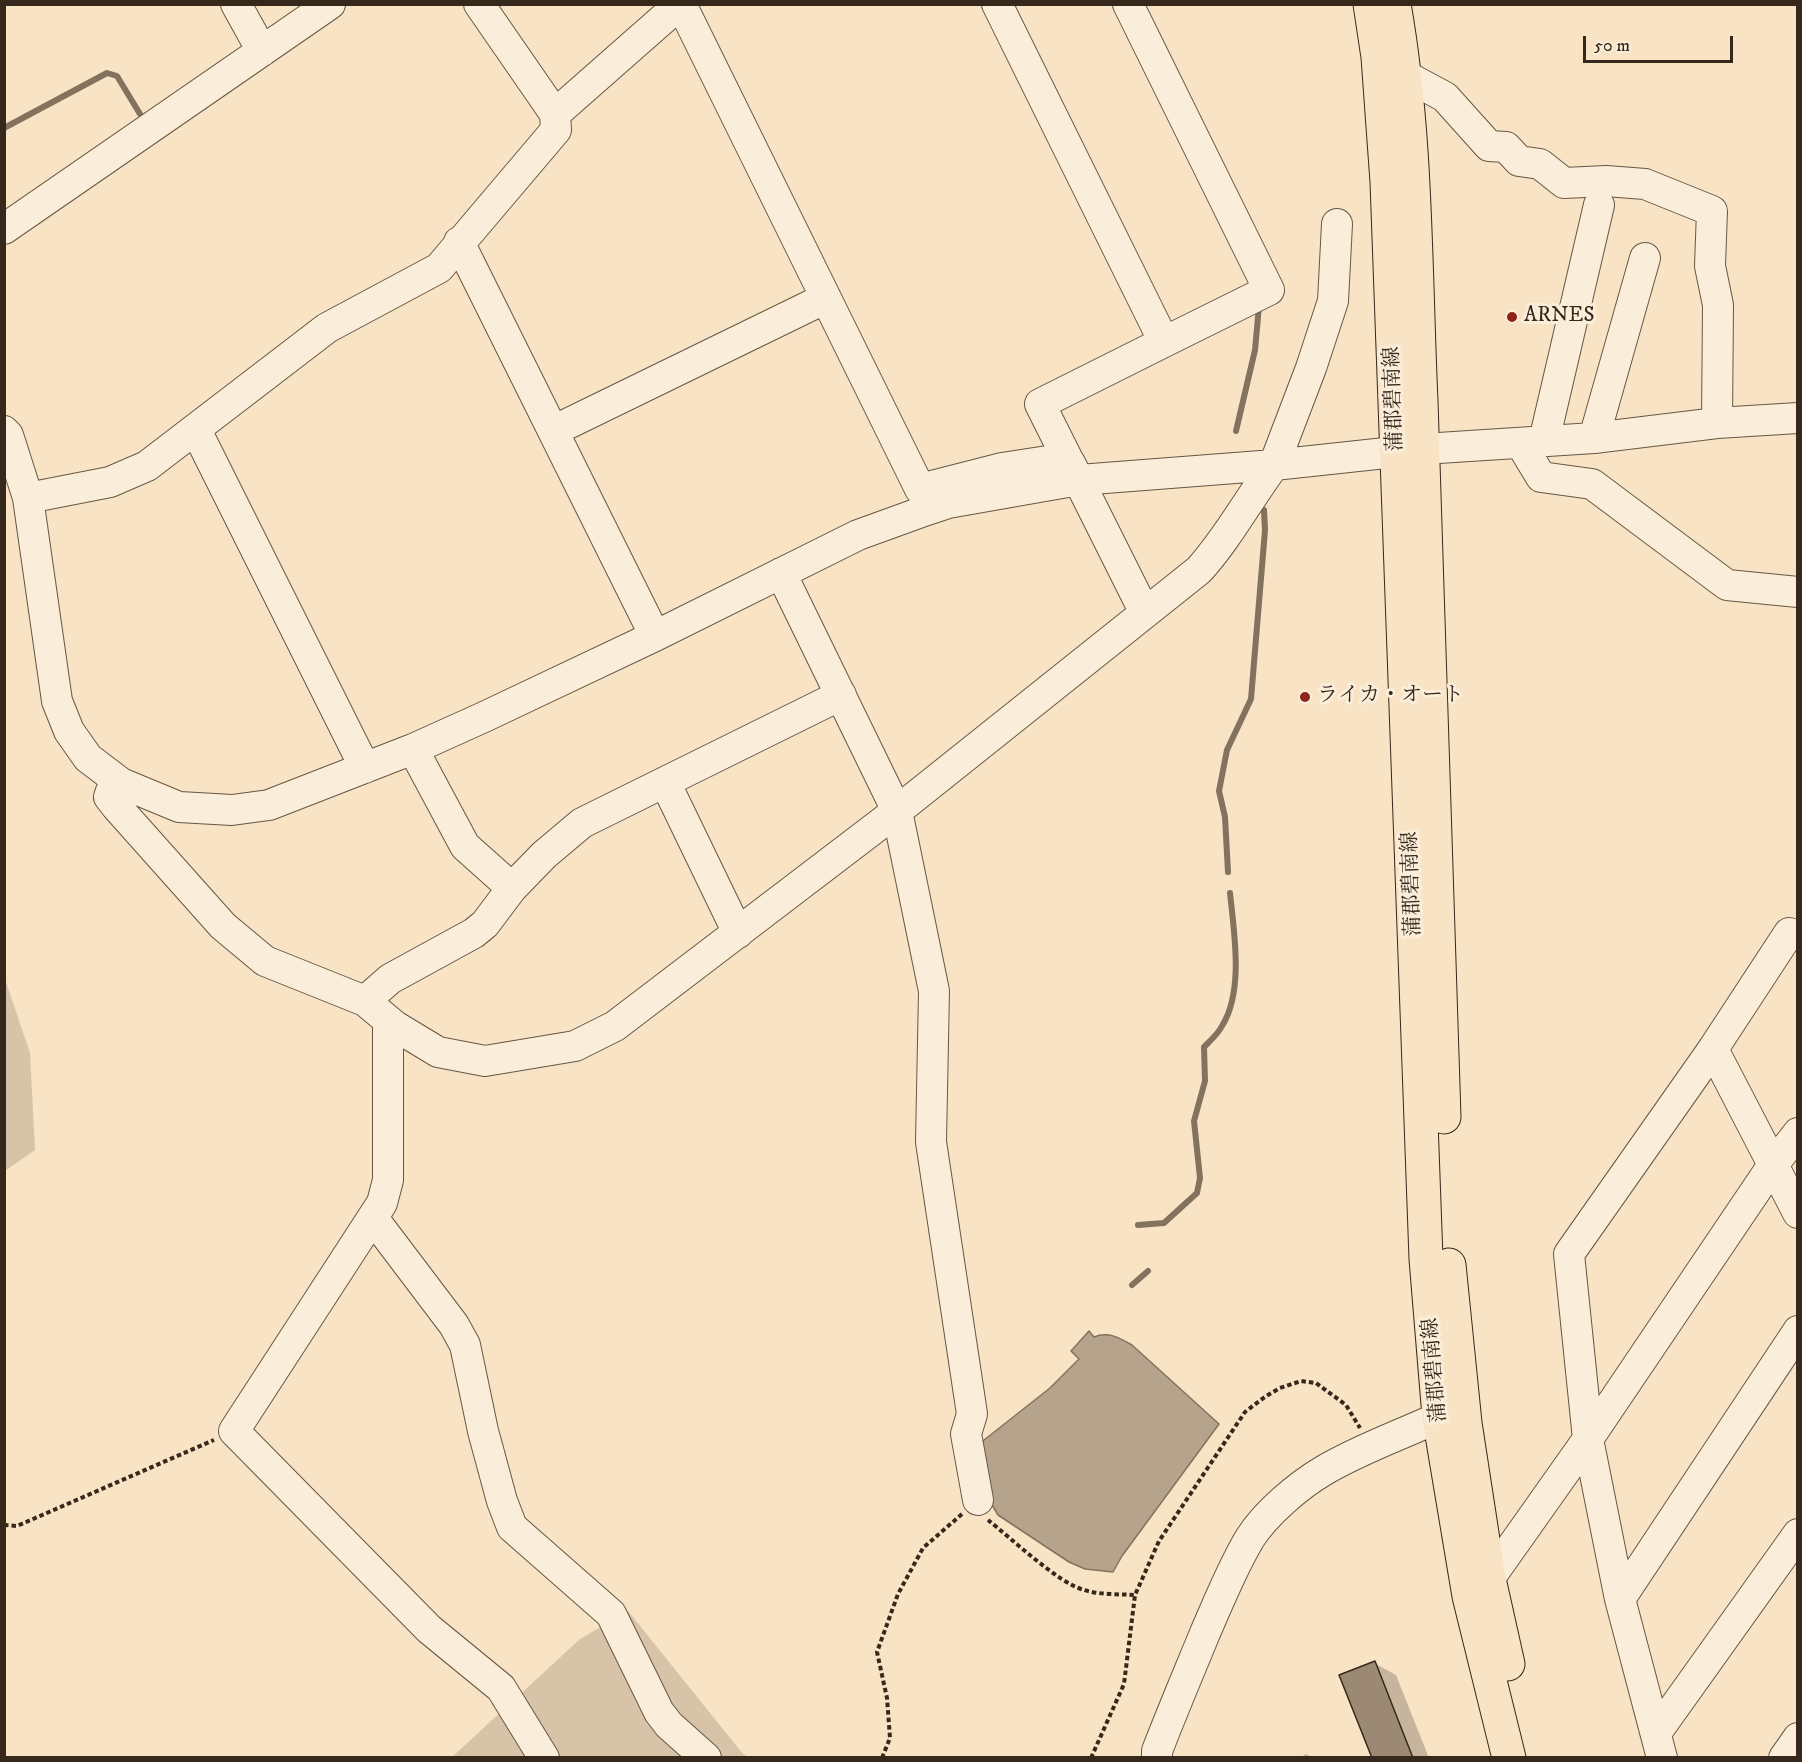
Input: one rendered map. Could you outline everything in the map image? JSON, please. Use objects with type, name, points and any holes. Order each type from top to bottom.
[{"type":"main road","name":"蒲郡碧南線","points":[[1370,4],[1378,57],[1410,451],[1448,1261],[1465,1423],[1489,1579],[1531,1758]]},
{"type":"main road","name":"蒲郡碧南線","points":[[1394,4],[1403,57],[1412,188],[1410,451],[1426,1259],[1439,1417],[1469,1596],[1509,1758]]},
{"type":"street","points":[[236,4],[262,51]]},
{"type":"street","points":[[8,218],[330,4]]},
{"type":"street","points":[[28,498],[110,482],[147,466],[327,328],[439,268],[556,130],[555,114],[479,4]]},
{"type":"street","points":[[555,114],[681,4],[920,489],[1002,468],[1274,465],[1410,451],[1594,438],[1717,423],[1797,418]]},
{"type":"street","points":[[997,4],[1164,342]]},
{"type":"street","points":[[1128,4],[1269,290],[1040,404],[1145,613]]},
{"type":"street","points":[[1404,75],[1445,97],[1489,146],[1506,147],[1519,161],[1540,164],[1564,183],[1606,181],[1645,184],[1712,211],[1710,266],[1718,305],[1717,423]]},
{"type":"street","points":[[1599,205],[1533,442],[1540,477],[1592,484],[1727,585],[1797,592]]},
{"type":"street","points":[[121,783],[111,791],[109,796],[116,806],[224,926],[264,961],[365,1001],[388,1021],[438,1052],[485,1061],[575,1046],[615,1026],[738,933],[897,811],[1199,570],[1219,548],[1274,465],[1311,368],[1333,301],[1337,224]]},
{"type":"street","points":[[459,242],[655,636]]},
{"type":"street","points":[[1594,438],[1645,258]]},
{"type":"street","points":[[553,431],[826,298]]},
{"type":"street","points":[[196,430],[365,768]]},
{"type":"street","points":[[4,431],[9,435],[28,498],[57,701],[69,731],[88,758],[121,783],[179,807],[232,810],[269,805],[412,748],[655,636],[858,535],[948,503],[1073,469]]},
{"type":"street","points":[[781,573],[897,811],[934,991],[931,1142],[972,1414],[966,1434],[978,1500]]},
{"type":"street","points":[[365,1001],[390,979],[474,933],[485,924],[512,888],[544,855],[582,823],[841,695]]},
{"type":"street","points":[[412,748],[465,846],[512,888]]},
{"type":"street","points":[[665,783],[738,933]]},
{"type":"street","points":[[1659,1745],[1620,1599],[1588,1439],[1569,1254],[1713,1049],[1789,933],[1797,932]]},
{"type":"street","points":[[388,1021],[388,1180],[382,1203],[234,1431],[429,1629],[501,1689],[544,1758]]},
{"type":"street","points":[[1713,1049],[1797,1213]]},
{"type":"street","points":[[1489,1579],[1588,1439],[1797,1133]]},
{"type":"street","points":[[373,1218],[454,1325],[465,1344],[483,1431],[502,1501],[513,1527],[610,1614],[659,1712],[669,1725],[706,1758]]},
{"type":"street","points":[[1620,1599],[1797,1331]]},
{"type":"street","points":[[1157,1758],[1157,1751],[1173,1711],[1225,1588],[1251,1537],[1281,1502],[1322,1471],[1371,1446],[1393,1439],[1439,1417]]},
{"type":"street","points":[[1659,1745],[1797,1534]]},
{"type":"street","points":[[1784,1758],[1797,1738]]},
{"type":"path","points":[[1090,1758],[1124,1684],[1135,1595],[1159,1540],[1245,1412],[1280,1388],[1301,1381],[1316,1383],[1346,1405],[1371,1446]]},
{"type":"path","points":[[4,1525],[17,1526],[234,1431]]},
{"type":"path","points":[[882,1758],[891,1738],[887,1698],[877,1652],[898,1594],[923,1548],[978,1500],[984,1517],[1076,1588],[1135,1595]]},
{"type":"shaded area","points":[[5,979],[30,1053],[35,1150],[5,1171]]},
{"type":"shaded area","points":[[1089,1331],[1094,1337],[1109,1335],[1132,1345],[1219,1424],[1122,1556],[1113,1572],[1085,1569],[1069,1562],[998,1515],[985,1493],[979,1444],[1050,1388],[1079,1359],[1071,1351]]},
{"type":"shaded area","points":[[628,1611],[743,1754],[749,1757],[451,1758],[580,1639]]},
{"type":"building","points":[[1375,1661],[1413,1758],[1372,1758],[1339,1675]]},
{"type":"waterway","points":[[4,128],[107,73],[117,76],[140,114]]},
{"type":"waterway","points":[[1236,431],[1255,350],[1259,306]]},
{"type":"waterway","points":[[1228,872],[1225,817],[1219,791],[1227,750],[1251,699],[1265,530],[1264,510]]},
{"type":"waterway","points":[[1138,1225],[1164,1223],[1197,1193],[1200,1178],[1194,1121],[1205,1081],[1204,1047],[1218,1032],[1229,1012],[1235,979],[1235,943],[1230,893]]},
{"type":"waterway","points":[[1132,1285],[1148,1271]]},
{"type":"place","name":"ARNES","points":[[1512,317]]},
{"type":"place","name":"ライカ・オート","points":[[1305,697]]}]
